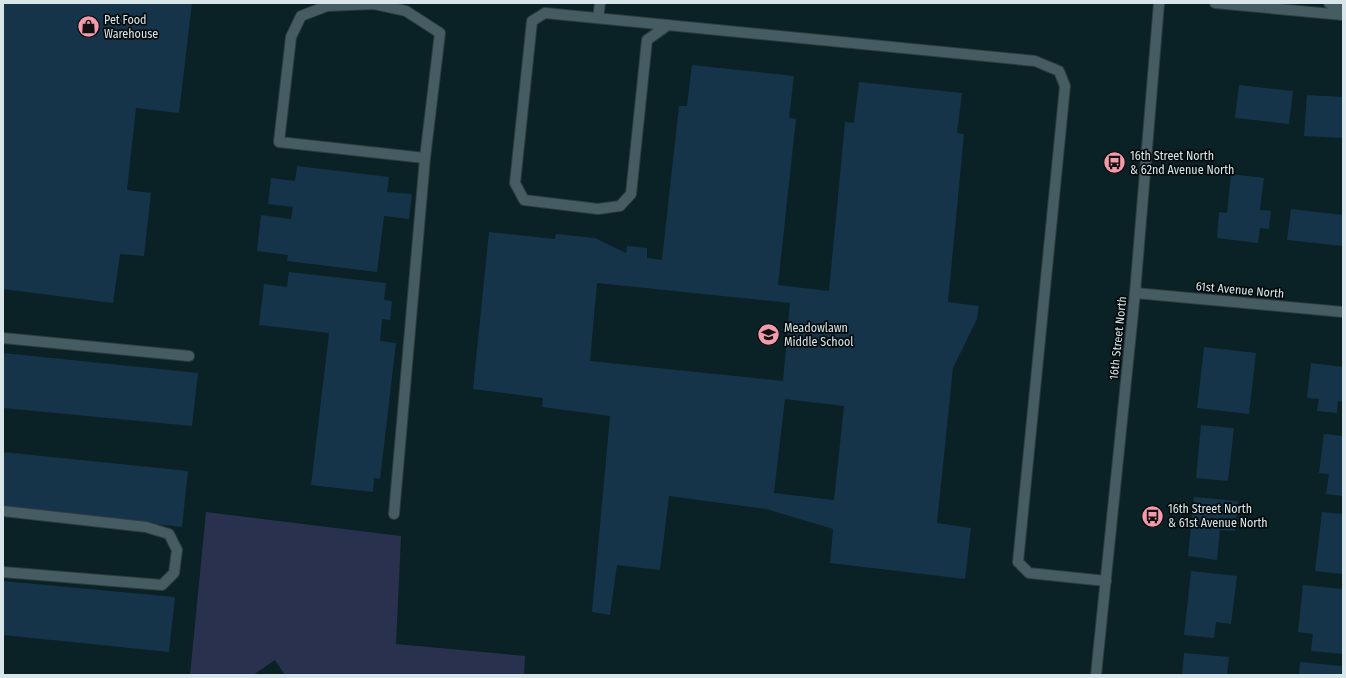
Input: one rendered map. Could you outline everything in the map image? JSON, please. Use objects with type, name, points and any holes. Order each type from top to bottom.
[{"type":"street","points":[[598,18],[600,3]]},
{"type":"street","name":"16th Street North","points":[[1096,675],[1135,293],[1158,3]]},
{"type":"street","points":[[1215,3],[1343,15]]},
{"type":"street","points":[[1329,3],[1343,11]]},
{"type":"street","points":[[394,514],[426,158],[440,33],[406,11],[374,4],[327,6],[301,16],[291,37],[279,142],[426,158]]},
{"type":"street","points":[[668,25],[647,40],[631,194],[620,206],[598,209],[524,200],[515,183],[532,21],[545,13],[598,18],[1035,61],[1058,71],[1065,86],[1018,562],[1029,573],[1106,581]]},
{"type":"street","name":"61st Avenue North","points":[[1135,293],[1343,312]]},
{"type":"street","points":[[3,338],[189,356]]},
{"type":"street","points":[[3,511],[146,526],[169,534],[177,550],[174,574],[162,585],[3,572]]},
{"type":"water","points":[[206,512],[401,536],[396,644],[525,656],[524,675],[285,675],[275,660],[253,675],[190,675]]},
{"type":"building","points":[[3,3],[192,3],[179,113],[136,108],[127,190],[151,193],[144,256],[120,254],[113,303],[3,289]]},
{"type":"building","points":[[692,65],[794,76],[789,118],[796,119],[778,285],[829,291],[845,122],[854,123],[859,82],[962,93],[957,133],[964,134],[948,302],[979,306],[977,319],[953,368],[937,523],[971,528],[965,579],[830,563],[833,529],[766,509],[669,496],[660,570],[617,565],[610,615],[592,612],[610,416],[542,407],[543,398],[473,389],[489,232],[555,239],[556,234],[595,238],[626,253],[627,246],[647,248],[647,258],[662,260],[679,106],[687,106]],"holes":[[[597,283],[790,303],[783,381],[590,361]],[[785,399],[844,406],[834,500],[774,493]]]},
{"type":"building","points":[[1239,85],[1293,91],[1289,124],[1235,118]]},
{"type":"building","points":[[1307,95],[1343,97],[1343,138],[1304,136]]},
{"type":"building","points":[[297,166],[389,177],[387,192],[412,194],[409,219],[384,216],[377,272],[287,261],[288,255],[257,251],[261,215],[291,219],[293,207],[268,204],[271,178],[295,181]]},
{"type":"building","points":[[1231,174],[1264,178],[1260,210],[1271,211],[1269,229],[1260,228],[1258,243],[1217,238],[1219,212],[1227,213]]},
{"type":"building","points":[[1291,209],[1343,215],[1343,246],[1287,240]]},
{"type":"building","points":[[289,272],[386,283],[384,300],[392,301],[390,320],[382,319],[380,341],[396,343],[380,479],[374,478],[373,492],[311,485],[329,333],[259,325],[264,284],[287,287]]},
{"type":"building","points":[[1204,347],[1256,353],[1249,414],[1197,408]]},
{"type":"building","points":[[3,353],[198,373],[192,426],[3,408]]},
{"type":"building","points":[[1311,363],[1343,367],[1343,402],[1338,401],[1337,413],[1317,411],[1319,399],[1307,398]]},
{"type":"building","points":[[1201,425],[1234,428],[1228,481],[1196,478]]},
{"type":"building","points":[[1324,434],[1343,436],[1343,496],[1326,494],[1329,474],[1319,473]]},
{"type":"building","points":[[3,452],[188,471],[182,527],[3,507]]},
{"type":"building","points":[[1194,497],[1238,501],[1235,531],[1220,530],[1217,560],[1188,556]]},
{"type":"building","points":[[1322,512],[1343,514],[1343,574],[1315,571]]},
{"type":"building","points":[[1191,571],[1237,576],[1231,624],[1216,622],[1214,638],[1184,635]]},
{"type":"building","points":[[3,581],[175,597],[169,652],[3,635]]},
{"type":"building","points":[[1303,585],[1343,589],[1343,654],[1311,651],[1313,634],[1298,632]]},
{"type":"building","points":[[1184,653],[1229,657],[1227,675],[1182,675]]},
{"type":"building","points":[[1300,662],[1342,666],[1341,675],[1299,675]]},
{"type":"place","name":"Pet Food Warehouse","points":[[88,27]]},
{"type":"place","name":"16th Street North & 62nd Avenue North","points":[[1115,163]]},
{"type":"place","name":"Meadowlawn Middle School","points":[[769,335]]},
{"type":"place","name":"16th Street North & 61st Avenue North","points":[[1152,516]]}]
